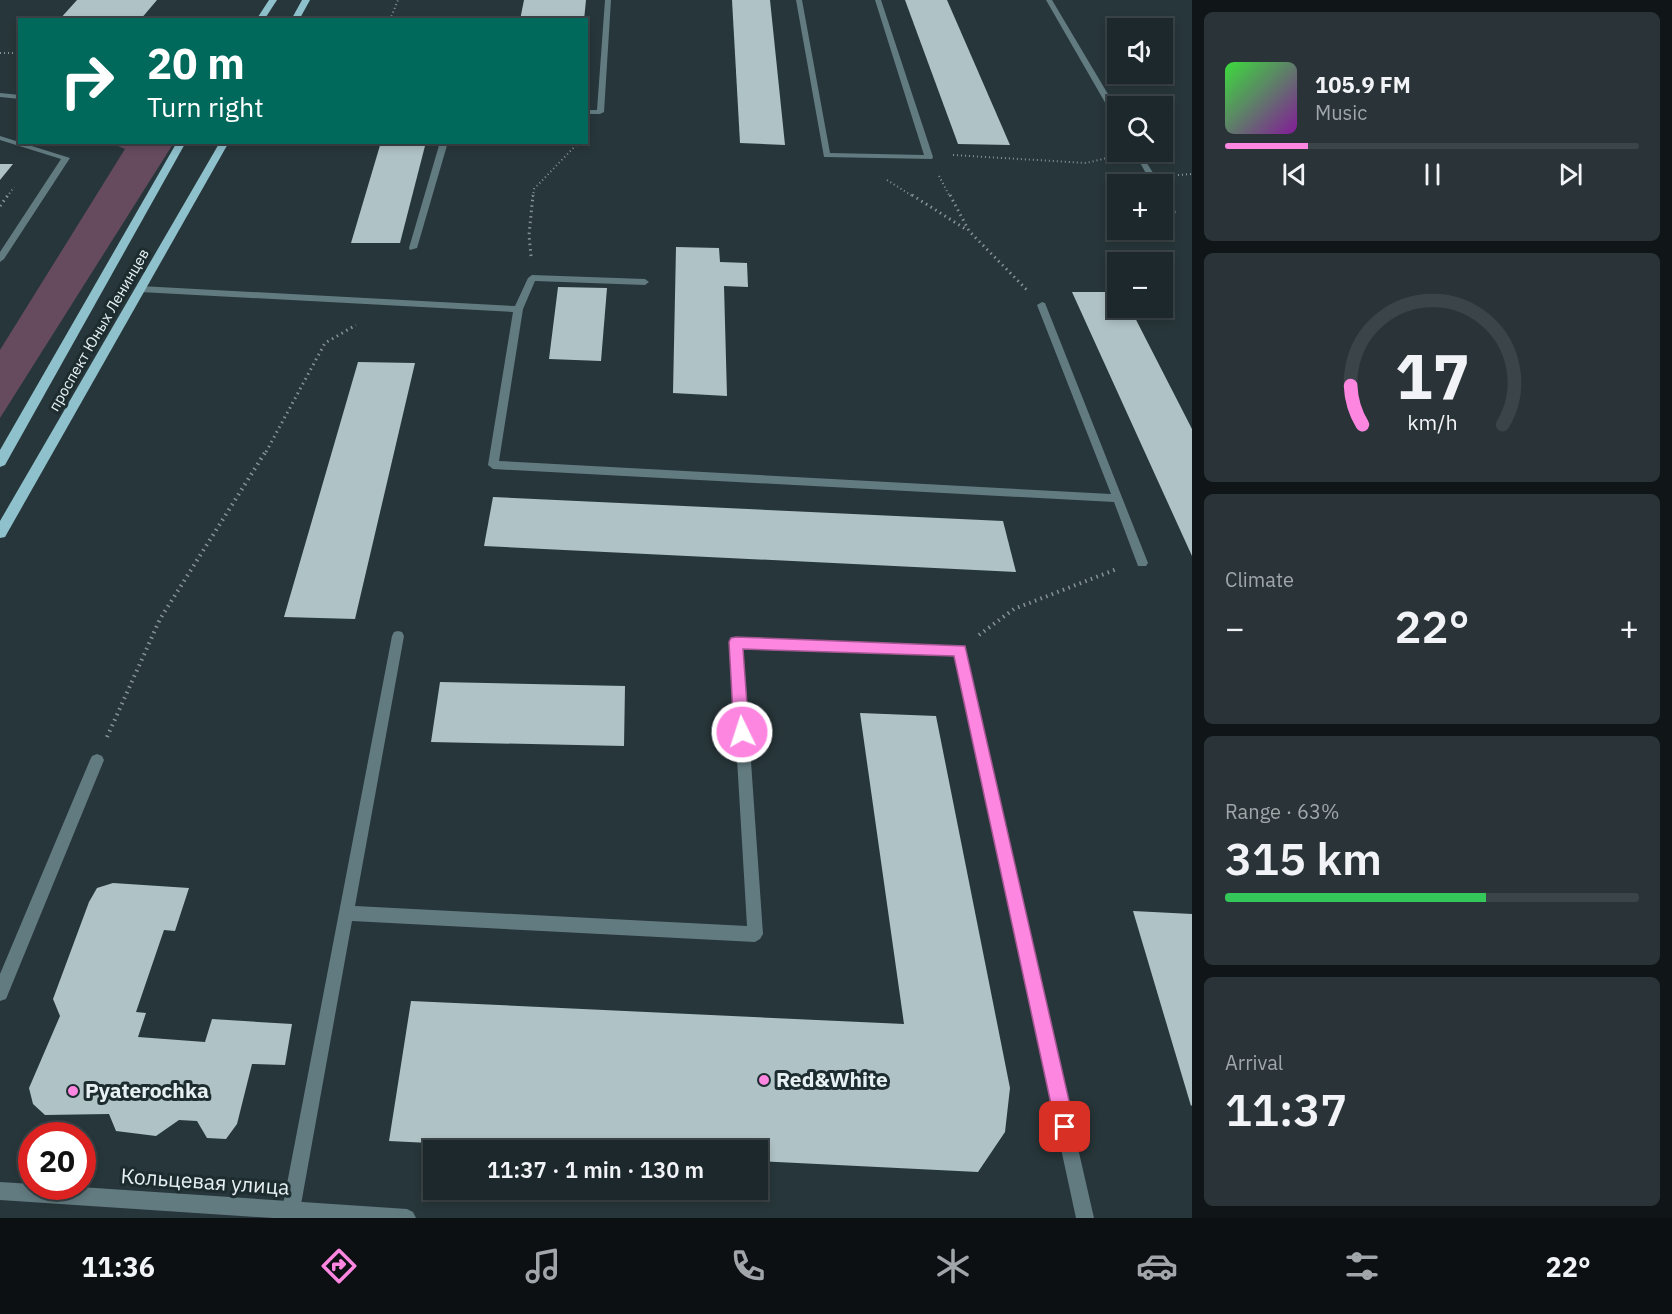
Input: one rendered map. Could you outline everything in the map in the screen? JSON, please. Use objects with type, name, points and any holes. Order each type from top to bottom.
[{"type":"main road","points":[[261,18],[273,0]]},
{"type":"main road","points":[[296,18],[306,0]]},
{"type":"main road","name":"проспект Юных Ленинцев","points":[[0,462],[181,144]]},
{"type":"main road","name":"проспект Юных Ленинцев","points":[[0,533],[224,144]]},
{"type":"street","points":[[588,112],[600,112],[608,0]]},
{"type":"street","points":[[799,0],[827,155],[928,155],[878,0]]},
{"type":"street","points":[[1049,0],[1107,99]]},
{"type":"street","points":[[0,95],[18,97]]},
{"type":"street","points":[[0,138],[18,143]]},
{"type":"street","points":[[0,259],[66,158],[20,144]]},
{"type":"street","points":[[413,248],[443,144]]},
{"type":"street","points":[[645,282],[532,278],[518,309],[493,465],[1118,498]]},
{"type":"street","points":[[140,289],[518,309]]},
{"type":"street","points":[[1041,305],[1142,563]]},
{"type":"street","points":[[291,1210],[398,636]]},
{"type":"street","points":[[346,913],[755,934],[736,642],[960,650],[1085,1218]]},
{"type":"street","points":[[0,993],[97,760]]},
{"type":"street","name":"Кольцевая улица","points":[[0,1191],[407,1218]]},
{"type":"path","points":[[391,18],[398,0]]},
{"type":"path","points":[[0,53],[18,53]]},
{"type":"path","points":[[532,278],[529,234],[534,189],[577,144]]},
{"type":"path","points":[[849,155],[969,231],[1041,305]]},
{"type":"path","points":[[928,155],[969,231]]},
{"type":"path","points":[[928,155],[1086,163],[1107,158]]},
{"type":"path","points":[[97,760],[160,619],[262,459],[325,343],[396,303]]},
{"type":"path","points":[[960,650],[1014,609],[1107,572],[1142,563]]},
{"type":"shaded area","points":[[113,144],[173,144],[0,418],[0,350],[125,149]]},
{"type":"building","points":[[77,0],[157,0],[142,18],[61,18]]},
{"type":"building","points":[[524,0],[586,0],[584,18],[520,18]]},
{"type":"building","points":[[732,0],[770,0],[785,145],[740,143]]},
{"type":"building","points":[[905,0],[947,0],[1010,145],[958,144]]},
{"type":"building","points":[[380,144],[425,144],[400,243],[351,243]]},
{"type":"building","points":[[0,164],[13,164],[0,180]]},
{"type":"building","points":[[676,247],[719,248],[720,262],[747,263],[748,287],[724,286],[727,396],[673,393]]},
{"type":"building","points":[[558,287],[607,288],[601,361],[549,359]]},
{"type":"building","points":[[1072,292],[1107,292],[1107,318],[1135,318],[1192,429],[1192,556]]},
{"type":"building","points":[[358,362],[415,363],[355,619],[284,617]]},
{"type":"building","points":[[493,497],[1003,521],[1016,572],[484,546]]},
{"type":"building","points":[[440,682],[625,686],[624,746],[431,742]]},
{"type":"building","points":[[860,713],[936,716],[1010,1088],[1005,1132],[978,1172],[768,1162],[768,1140],[389,1141],[411,1001],[904,1024]]},
{"type":"building","points":[[113,883],[189,888],[175,931],[164,930],[136,1012],[146,1013],[138,1037],[205,1042],[212,1019],[292,1024],[285,1065],[252,1064],[237,1124],[226,1139],[207,1138],[197,1121],[179,1120],[156,1136],[116,1131],[109,1114],[45,1115],[33,1104],[29,1088],[60,1016],[53,999],[89,902],[97,888]]},
{"type":"building","points":[[1133,911],[1192,914],[1191,1106]]},
{"type":"place","name":"Red&White","points":[[764,1080]]},
{"type":"place","name":"Pyaterochka","points":[[73,1091]]},
{"type":"route","points":[[742,732],[736,642],[960,650],[1065,1127]]}]
